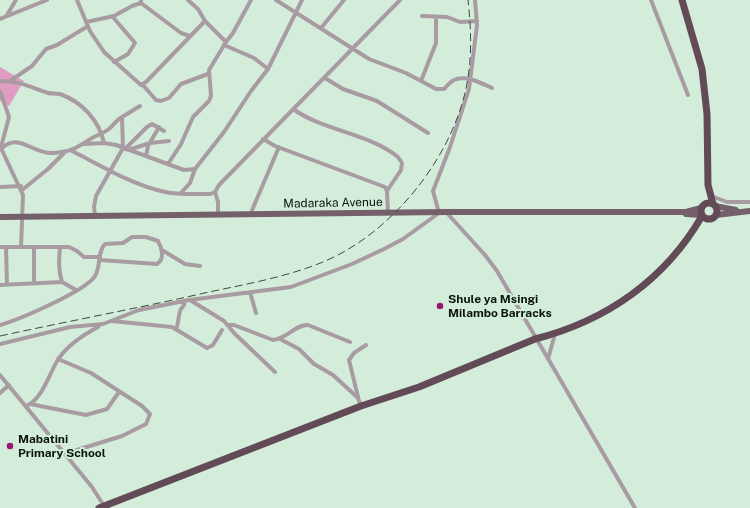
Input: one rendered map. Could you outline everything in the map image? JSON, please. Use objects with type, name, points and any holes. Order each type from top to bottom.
[{"type":"highway","points":[[682,0],[702,69],[707,114],[708,185],[710,196],[717,210],[716,215],[693,231]]},
{"type":"highway","points":[[701,212],[708,185]]},
{"type":"highway","points":[[102,507],[361,406],[419,387],[535,338],[555,334],[606,311],[632,296],[660,271],[693,231],[705,204],[714,205]]},
{"type":"highway","points":[[701,212],[710,220]]},
{"type":"main road","points":[[714,205],[739,212]]},
{"type":"main road","points":[[716,215],[750,211]]},
{"type":"main road","name":"Madaraka Avenue","points":[[0,217],[446,212],[701,212]]},
{"type":"street","points":[[2,16],[16,0]]},
{"type":"street","points":[[2,16],[47,0]]},
{"type":"street","points":[[77,0],[87,24],[100,46],[114,62],[138,84],[142,84],[156,100],[161,101],[169,98],[181,84],[208,74]]},
{"type":"street","points":[[188,0],[198,9],[205,21],[225,43],[254,58],[268,69]]},
{"type":"street","points":[[168,164],[181,144],[193,117],[210,99],[208,74],[251,0]]},
{"type":"street","points":[[276,0],[296,14],[321,28],[350,49],[439,90],[444,89],[455,80],[481,82],[492,88]]},
{"type":"street","points":[[180,194],[190,183],[195,169],[224,132],[250,91],[268,69],[302,0]]},
{"type":"street","points":[[321,28],[344,0]]},
{"type":"street","points":[[1,147],[15,142],[26,144],[41,152],[54,154],[72,151],[109,171],[155,190],[180,194],[210,194],[215,192],[229,173],[325,78],[350,49],[400,0]]},
{"type":"street","points":[[0,344],[70,327],[99,325],[139,310],[187,300],[291,287],[352,264],[403,239],[439,213],[432,192],[464,106],[470,80],[477,21],[475,0]]},
{"type":"street","points":[[651,0],[688,95]]},
{"type":"street","points":[[10,81],[32,66],[46,49],[57,45],[87,24],[112,16],[141,1],[181,33],[190,36]]},
{"type":"street","points":[[112,16],[135,43],[128,54],[114,62]]},
{"type":"street","points":[[422,16],[436,18],[447,17],[463,22],[477,21]]},
{"type":"street","points":[[421,81],[436,43],[436,18]]},
{"type":"street","points":[[142,84],[205,21]]},
{"type":"street","points":[[325,78],[342,89],[377,101],[428,133]]},
{"type":"street","points":[[0,81],[10,81],[35,87],[49,94],[56,93],[66,97],[83,108],[95,121],[104,143]]},
{"type":"street","points":[[0,91],[9,117],[1,147],[21,188],[24,205],[21,247]]},
{"type":"street","points":[[72,151],[109,129],[115,121],[140,106]]},
{"type":"street","points":[[293,109],[314,121],[344,131],[398,157],[402,163],[401,170],[387,190],[388,213]]},
{"type":"street","points":[[122,117],[125,149]]},
{"type":"street","points":[[94,216],[96,196],[109,171],[125,149],[152,124],[164,130]]},
{"type":"street","points":[[146,156],[150,143],[159,127]]},
{"type":"street","points":[[263,139],[279,148],[383,186],[387,190]]},
{"type":"street","points":[[125,149],[150,143],[169,141]]},
{"type":"street","points":[[84,144],[104,143],[184,170],[195,169]]},
{"type":"street","points":[[250,215],[279,148]]},
{"type":"street","points":[[0,187],[21,188],[49,168],[66,151]]},
{"type":"street","points":[[215,192],[218,202],[218,215]]},
{"type":"street","points":[[710,196],[727,202],[750,202]]},
{"type":"street","points":[[446,212],[485,255],[497,271],[635,508]]},
{"type":"street","points":[[739,212],[750,216]]},
{"type":"street","points":[[0,325],[23,318],[85,286],[95,277],[105,244],[123,243],[130,237],[142,237],[156,240],[162,250],[185,264],[200,266]]},
{"type":"street","points":[[0,247],[60,247],[74,249],[84,257],[157,264],[161,260],[162,250]]},
{"type":"street","points":[[6,247],[7,285]]},
{"type":"street","points":[[34,247],[34,283]]},
{"type":"street","points":[[60,247],[59,272],[62,282]]},
{"type":"street","points":[[0,284],[7,285],[62,282],[76,290]]},
{"type":"street","points":[[250,292],[256,313]]},
{"type":"street","points":[[187,300],[221,319],[275,372]]},
{"type":"street","points":[[176,329],[180,319],[180,312],[187,300]]},
{"type":"street","points":[[110,321],[152,326],[168,326],[176,329],[207,348],[214,345],[222,330]]},
{"type":"street","points":[[26,406],[30,404],[50,377],[58,359],[69,346],[81,336],[99,325]]},
{"type":"street","points":[[227,325],[234,325],[273,340],[280,339],[304,325],[350,342]]},
{"type":"street","points":[[548,359],[555,334]]},
{"type":"street","points":[[280,339],[303,352],[314,364],[332,375],[358,398]]},
{"type":"street","points":[[361,406],[349,360],[354,352],[366,345]]},
{"type":"street","points":[[58,359],[92,373],[149,411],[150,414],[147,423],[122,436],[64,454]]},
{"type":"street","points":[[0,374],[64,454],[102,507]]},
{"type":"street","points":[[0,393],[9,385]]},
{"type":"street","points":[[30,404],[86,415],[107,409],[119,392]]},
{"type":"shaded area","points":[[0,67],[24,81],[9,106],[0,101]]},
{"type":"railway","points":[[0,336],[157,304],[281,276],[323,262],[349,249],[374,232],[417,188],[435,162],[450,135],[461,107],[468,78],[471,39],[468,0]]},
{"type":"place","name":"Shule ya Msingi Milambo Barracks","points":[[440,306]]},
{"type":"place","name":"Mabatini Primary School","points":[[10,446]]}]
